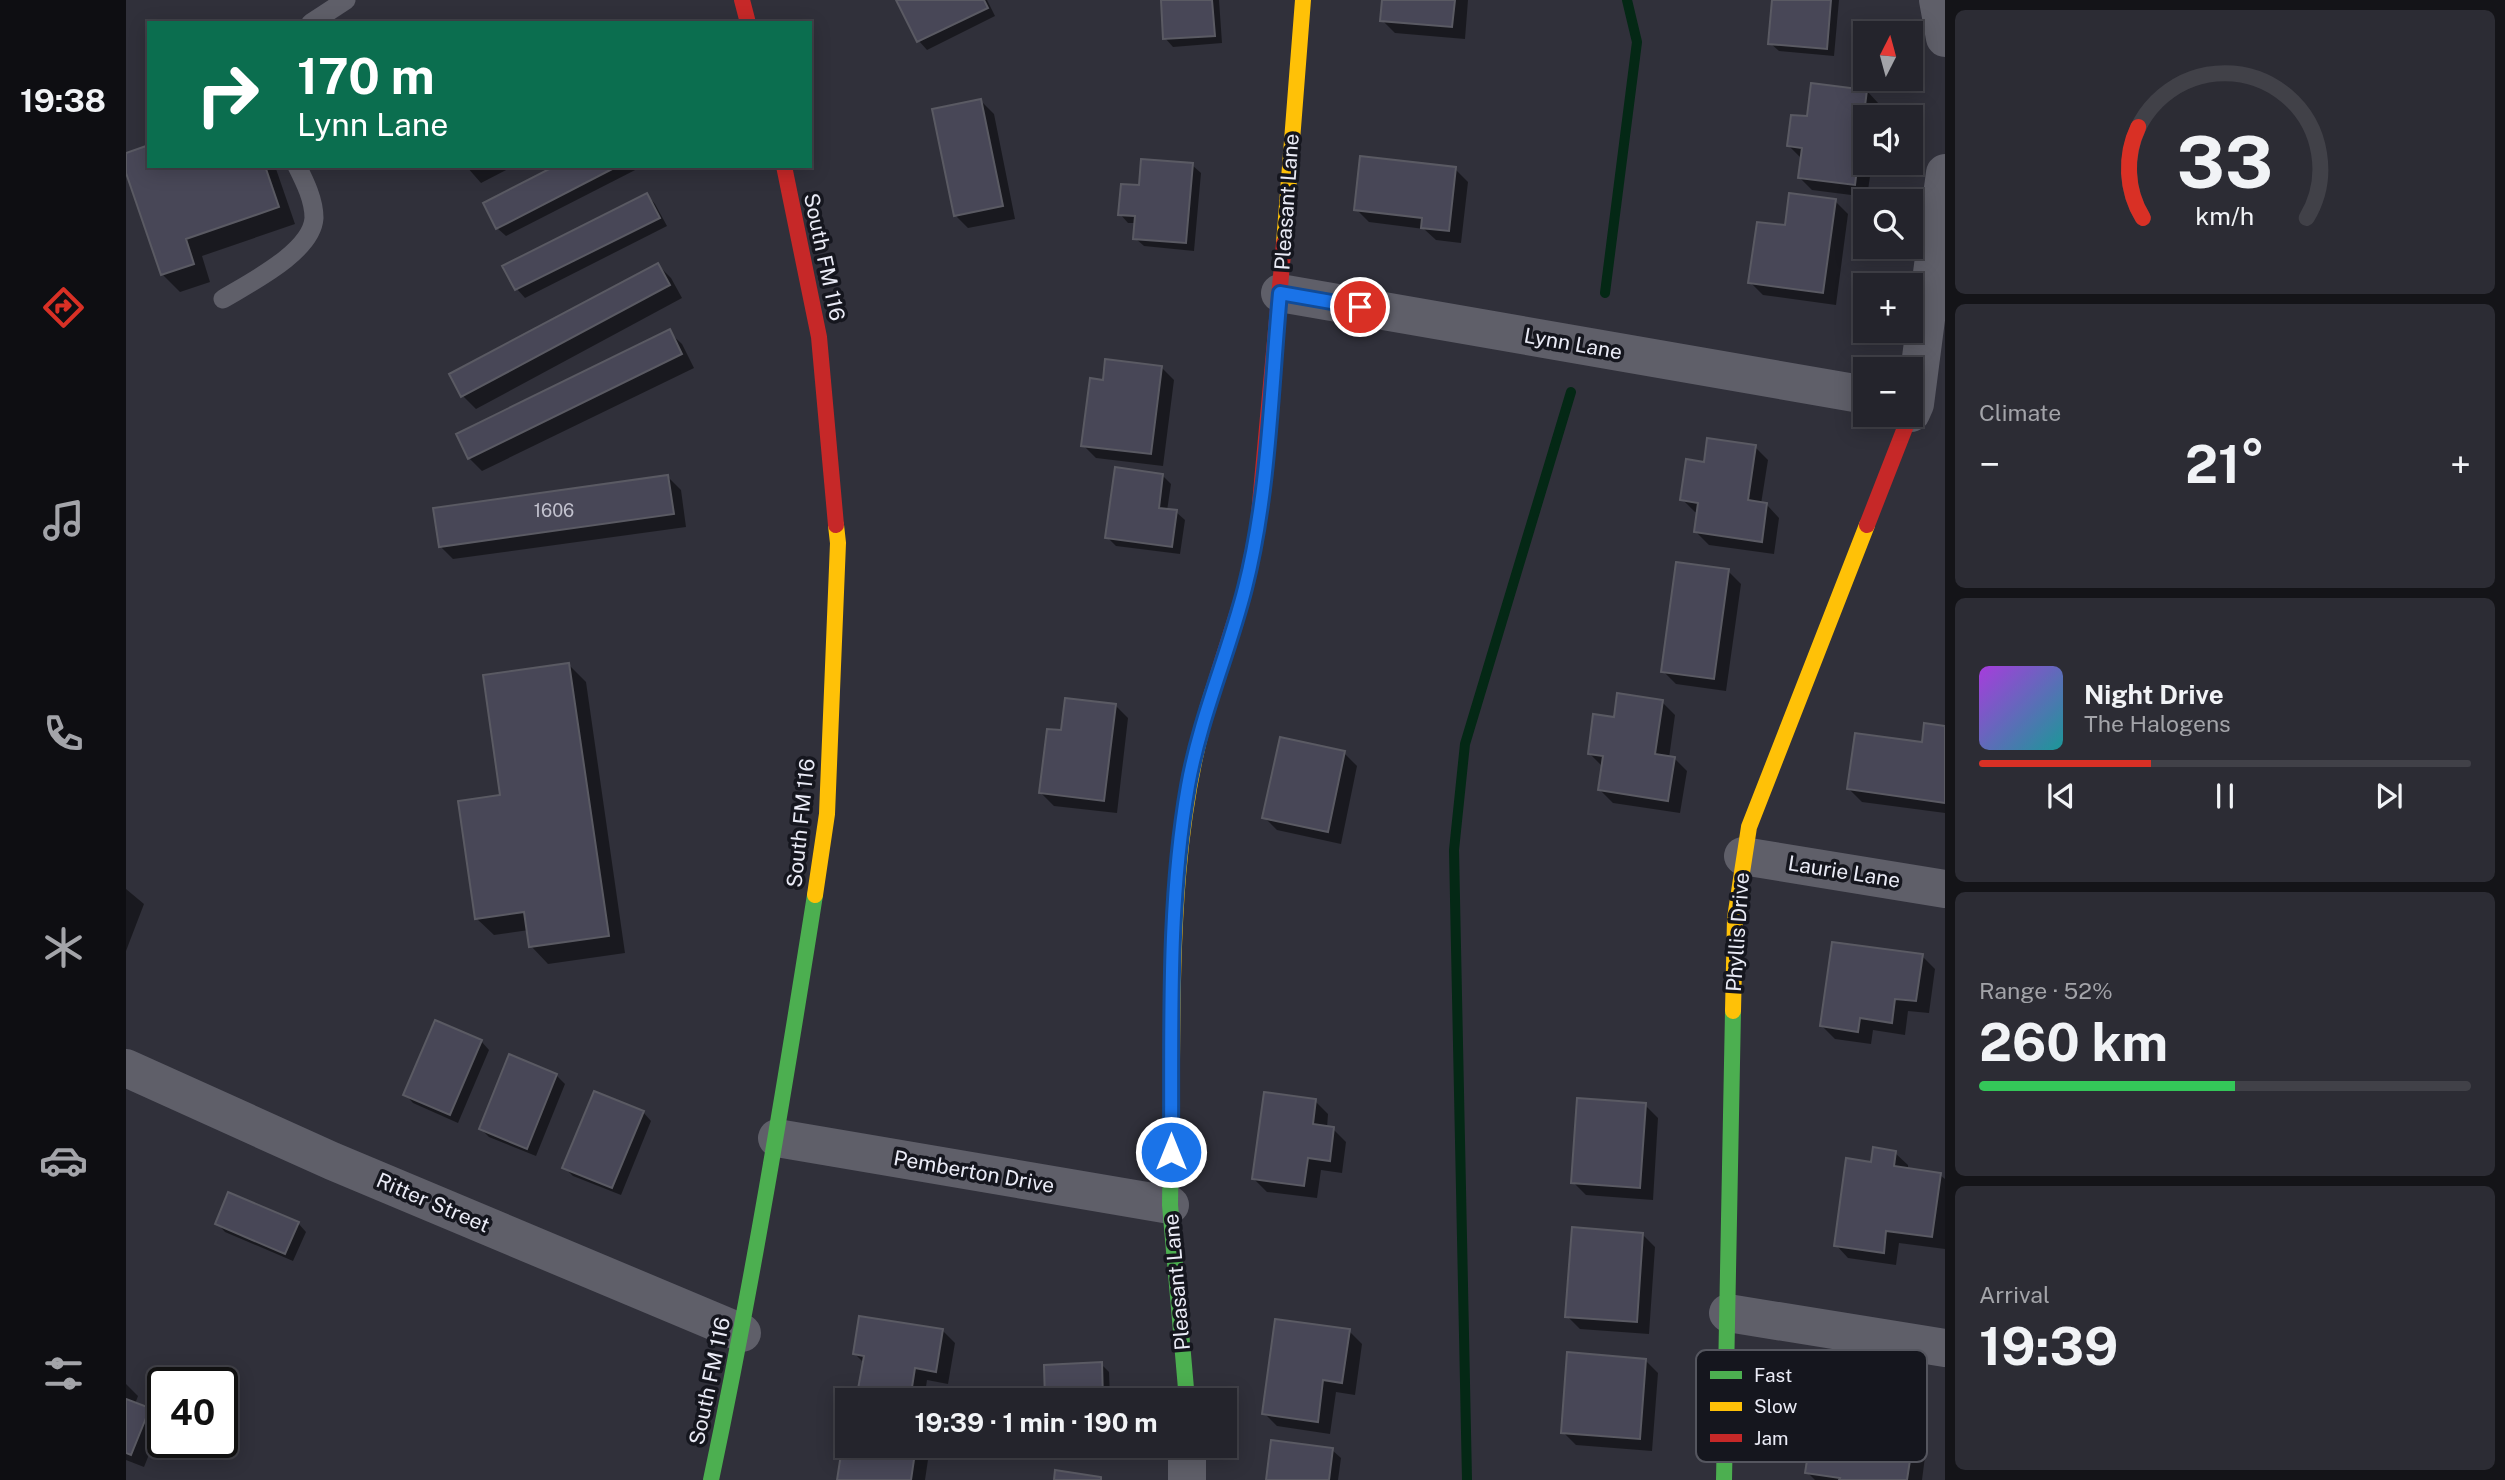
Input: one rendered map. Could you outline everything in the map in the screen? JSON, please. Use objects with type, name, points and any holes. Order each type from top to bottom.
[{"type":"street","points":[[742,0],[747,21]]},
{"type":"street","name":"Pleasant Lane","points":[[1186,1388],[1170,1205],[1173,936],[1178,858],[1188,786],[1207,707],[1245,589],[1258,525],[1280,293],[1303,0]]},
{"type":"street","points":[[1938,0],[1945,37]]},
{"type":"street","name":"South FM 116","points":[[711,1480],[742,1333],[777,1138],[827,814],[838,543],[819,337],[784,168]]},
{"type":"street","name":"Phyllis Drive","points":[[1923,365],[1945,173]]},
{"type":"street","name":"Lynn Lane","points":[[1280,293],[1853,393]]},
{"type":"street","name":"Phyllis Drive","points":[[1727,1350],[1735,918],[1743,856],[1749,828],[1769,771],[1911,427]]},
{"type":"street","name":"Laurie Lane","points":[[1743,856],[1945,889]]},
{"type":"street","name":"Ritter Street","points":[[126,1068],[332,1161],[742,1333]]},
{"type":"street","name":"Pemberton Drive","points":[[777,1138],[1170,1205]]},
{"type":"street","points":[[1728,1312],[1945,1348]]},
{"type":"street","points":[[1187,1458],[1187,1480]]},
{"type":"street","name":"Phyllis Drive","points":[[1724,1462],[1724,1480]]},
{"type":"lane","points":[[314,21],[346,0]]},
{"type":"lane","points":[[223,299],[283,262],[307,235],[314,221],[313,203],[299,168]]},
{"type":"building","points":[[896,0],[984,0],[988,8],[917,42]]},
{"type":"building","points":[[1161,0],[1212,0],[1215,36],[1163,39]]},
{"type":"building","points":[[1382,0],[1455,0],[1452,27],[1380,21]]},
{"type":"building","points":[[1772,0],[1831,0],[1827,49],[1768,44]]},
{"type":"building","points":[[1811,83],[1867,91],[1865,105],[1853,105],[1855,185],[1798,178],[1802,148],[1787,146],[1791,115],[1807,116]]},
{"type":"building","points":[[981,99],[1003,206],[954,216],[932,109]]},
{"type":"building","points":[[147,146],[147,168],[266,168],[279,207],[186,239],[194,264],[161,275],[126,173],[126,153]]},
{"type":"building","points":[[1360,156],[1456,167],[1449,231],[1421,228],[1422,218],[1354,210]]},
{"type":"building","points":[[1141,159],[1193,163],[1186,243],[1133,239],[1135,216],[1118,215],[1121,184],[1139,185]]},
{"type":"building","points":[[551,168],[614,168],[496,229],[483,203]]},
{"type":"building","points":[[647,193],[660,218],[515,290],[502,266]]},
{"type":"building","points":[[1789,193],[1836,199],[1823,293],[1748,283],[1757,222],[1785,225]]},
{"type":"building","points":[[658,263],[670,285],[461,397],[449,374]]},
{"type":"building","points":[[670,329],[682,354],[468,459],[456,434]]},
{"type":"building","points":[[1105,359],[1162,366],[1151,454],[1081,446],[1090,378],[1103,380]]},
{"type":"building","points":[[1707,438],[1756,445],[1748,500],[1767,503],[1762,542],[1694,532],[1698,503],[1680,500],[1686,459],[1704,462]]},
{"type":"building","points":[[1115,467],[1163,474],[1159,508],[1177,510],[1172,547],[1105,538]]},
{"type":"building","points":[[668,475],[674,514],[439,547],[433,508]]},
{"type":"building","points":[[1676,562],[1729,569],[1714,679],[1661,672]]},
{"type":"building","points":[[569,663],[609,936],[529,947],[524,912],[475,919],[458,801],[500,795],[483,675]]},
{"type":"building","points":[[1617,693],[1663,700],[1655,754],[1675,757],[1668,801],[1598,790],[1603,756],[1588,754],[1593,714],[1614,717]]},
{"type":"building","points":[[1065,698],[1116,704],[1104,801],[1039,793],[1047,729],[1061,730]]},
{"type":"building","points":[[1924,723],[1945,726],[1945,803],[1847,789],[1855,733],[1922,742]]},
{"type":"building","points":[[1280,737],[1345,751],[1328,832],[1262,818]]},
{"type":"building","points":[[1832,942],[1923,954],[1916,1001],[1895,999],[1892,1023],[1860,1018],[1858,1032],[1820,1026]]},
{"type":"building","points":[[435,1020],[482,1040],[450,1115],[403,1095]]},
{"type":"building","points":[[509,1054],[557,1074],[527,1149],[479,1129]]},
{"type":"building","points":[[594,1091],[644,1111],[612,1188],[562,1168]]},
{"type":"building","points":[[1264,1092],[1316,1099],[1313,1124],[1334,1127],[1330,1161],[1308,1158],[1304,1186],[1252,1179]]},
{"type":"building","points":[[1577,1098],[1646,1103],[1640,1188],[1571,1183]]},
{"type":"building","points":[[1873,1147],[1896,1151],[1894,1166],[1941,1173],[1932,1237],[1886,1231],[1884,1253],[1834,1246],[1846,1158],[1871,1162]]},
{"type":"building","points":[[228,1192],[299,1222],[285,1254],[215,1224]]},
{"type":"building","points":[[1572,1227],[1643,1233],[1637,1322],[1565,1317]]},
{"type":"building","points":[[859,1316],[943,1329],[936,1372],[915,1368],[912,1388],[858,1388],[864,1356],[853,1354]]},
{"type":"building","points":[[1275,1319],[1350,1329],[1342,1383],[1323,1380],[1318,1422],[1262,1414]]},
{"type":"building","points":[[1567,1352],[1646,1359],[1640,1439],[1561,1433]]},
{"type":"building","points":[[1102,1362],[1103,1388],[1045,1388],[1044,1365]]},
{"type":"building","points":[[126,1399],[147,1407],[147,1415],[131,1455],[126,1453]]},
{"type":"building","points":[[1271,1440],[1333,1448],[1329,1480],[1266,1480]]},
{"type":"building","points":[[840,1458],[914,1458],[911,1480],[837,1480]]},
{"type":"building","points":[[1807,1462],[1910,1462],[1907,1480],[1839,1480],[1840,1478],[1805,1473]]},
{"type":"building","points":[[1055,1470],[1101,1477],[1101,1480],[1054,1480]]},
{"type":"waterway","points":[[1605,293],[1637,42],[1627,0]]},
{"type":"waterway","points":[[1467,1480],[1454,850],[1465,744],[1571,392]]},
{"type":"traffic: fast","points":[[711,1480],[767,1188],[815,895]]},
{"type":"traffic: fast","points":[[1726,1350],[1733,1011]]},
{"type":"traffic: fast","points":[[1172,1061],[1170,1205],[1186,1388]]},
{"type":"traffic: fast","points":[[1724,1462],[1724,1480]]},
{"type":"traffic: slow","points":[[1284,243],[1303,0]]},
{"type":"traffic: slow","points":[[815,895],[827,814],[838,543],[836,525]]},
{"type":"traffic: slow","points":[[1733,1011],[1735,918],[1749,827],[1867,525]]},
{"type":"traffic: slow","points":[[1172,1061],[1175,920],[1183,827],[1200,735],[1213,690]]},
{"type":"traffic: jam","points":[[742,0],[747,21]]},
{"type":"traffic: jam","points":[[784,168],[819,337],[836,525]]},
{"type":"traffic: jam","points":[[1213,690],[1245,589],[1258,525],[1284,243]]},
{"type":"traffic: jam","points":[[1867,525],[1905,427]]},
{"type":"route","points":[[1171,1152],[1173,936],[1178,858],[1188,786],[1207,707],[1245,589],[1258,525],[1280,293],[1360,307]]}]
